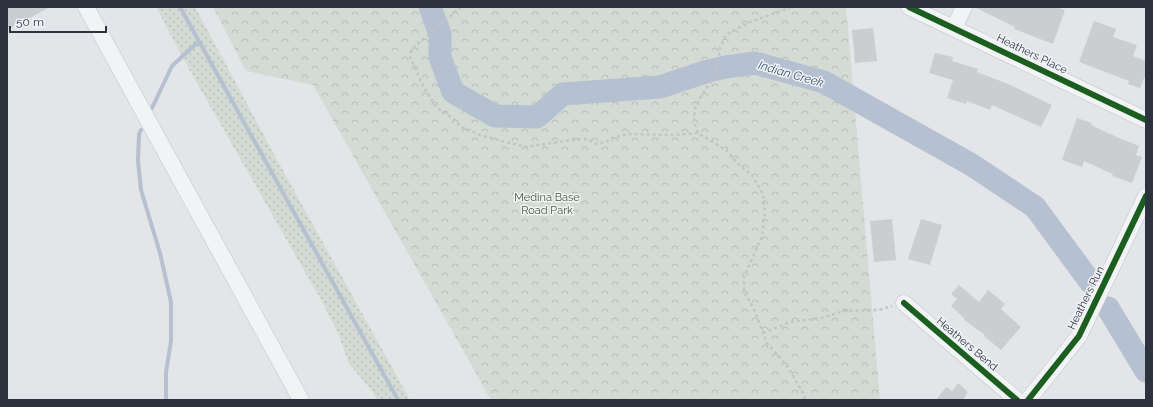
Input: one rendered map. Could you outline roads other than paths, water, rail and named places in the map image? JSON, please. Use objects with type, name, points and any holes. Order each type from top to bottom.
[{"type":"street","points":[[86,7],[301,400]]},
{"type":"street","name":"Heathers Place","points":[[909,7],[1146,120]]},
{"type":"street","points":[[954,28],[964,7]]},
{"type":"street","name":"Heathers Run","points":[[1028,400],[1079,336],[1146,196]]},
{"type":"street","name":"Heathers Bend","points":[[904,303],[1017,400]]},
{"type":"waterway","points":[[180,7],[398,400]]},
{"type":"waterway","name":"Indian Creek","points":[[430,7],[440,34],[440,57],[453,92],[495,116],[537,117],[563,94],[660,87],[708,71],[755,63],[824,82],[972,165],[1035,207],[1091,283]]},
{"type":"waterway","points":[[152,108],[172,66],[199,41]]},
{"type":"waterway","points":[[141,130],[139,134],[138,161],[141,190],[160,253],[171,302],[171,341],[166,372],[166,400]]},
{"type":"waterway","name":"Indian Creek","points":[[1108,308],[1146,371]]},
{"type":"park label","name":"Medina Base Road Park","points":[[547,203]]}]
